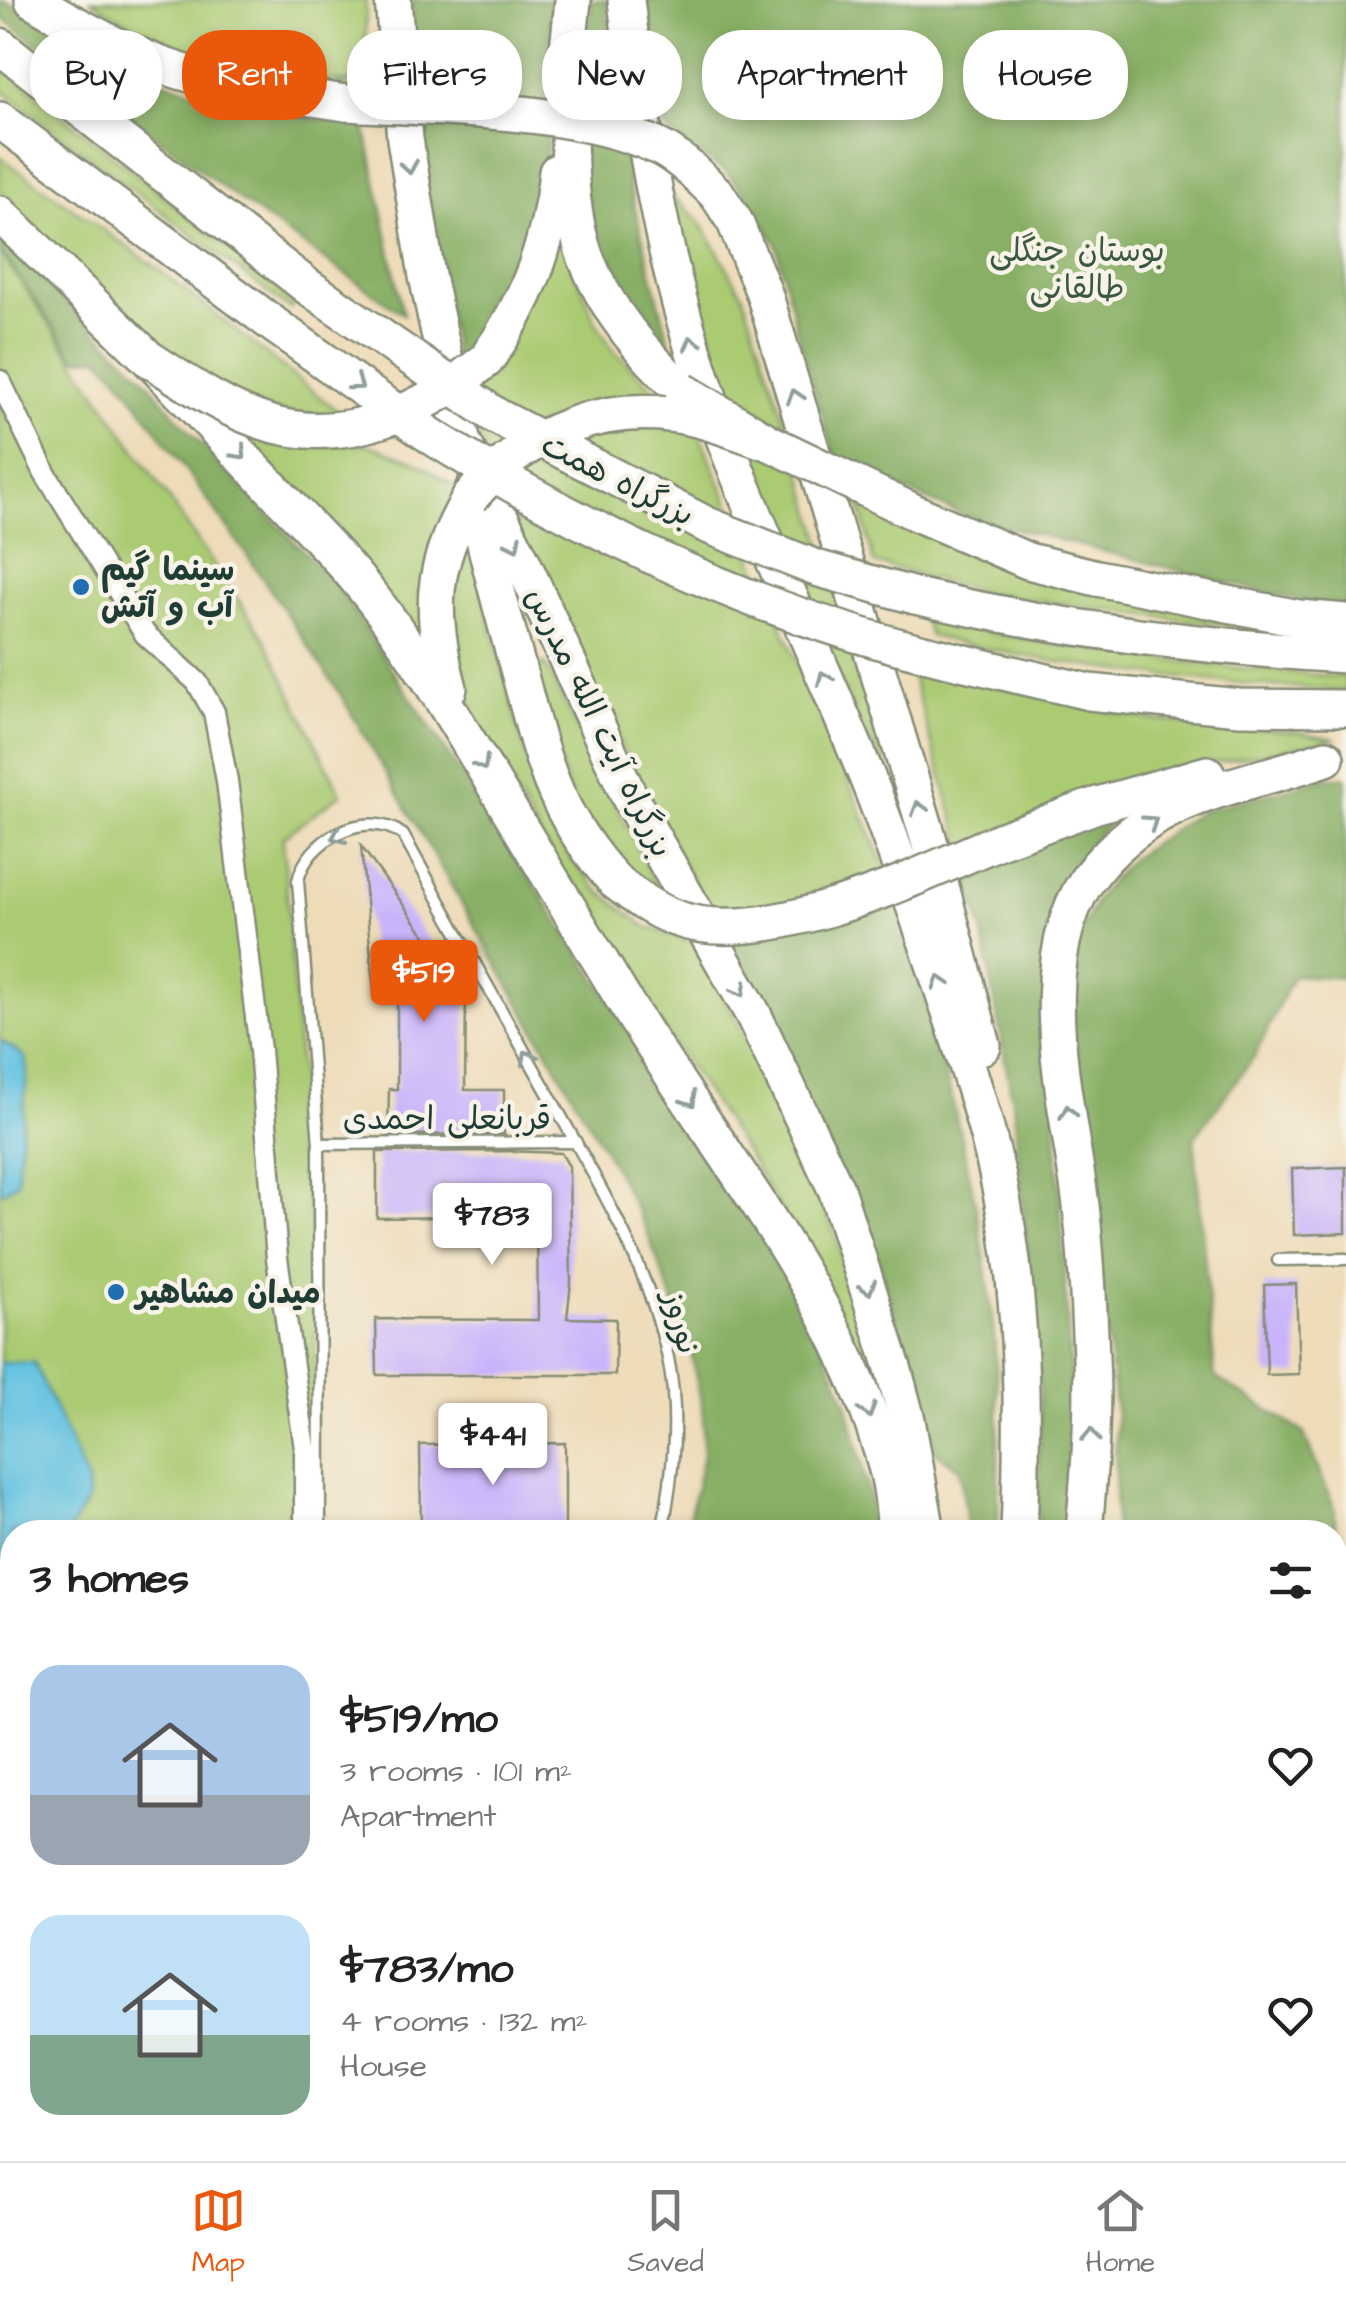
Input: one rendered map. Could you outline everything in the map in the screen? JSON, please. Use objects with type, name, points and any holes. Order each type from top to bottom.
[{"type":"highway","points":[[34,0],[77,26],[168,67],[268,91],[346,103],[574,122],[620,133],[679,159],[717,194],[735,222],[764,293],[928,838],[989,1071],[998,1176],[1019,1316],[1023,1396],[1020,1520]]},
{"type":"highway","name":"بزرگراه آیت الله مدرس","points":[[393,0],[414,198],[462,440],[630,798],[754,1014],[836,1189],[894,1370],[925,1520]]},
{"type":"highway","points":[[570,30],[573,0]]},
{"type":"highway","points":[[626,0],[664,244],[701,373],[732,462],[878,808],[972,1079],[998,1176]]},
{"type":"highway","name":"بزرگراه همت","points":[[0,46],[307,286],[496,416],[707,525],[816,568],[1008,617],[1180,643],[1346,655]]},
{"type":"highway","name":"بزرگراه همت","points":[[0,120],[278,327],[437,439],[584,521],[705,578],[867,638],[1088,692],[1240,708],[1346,708]]},
{"type":"highway","points":[[148,358],[213,399],[269,424],[324,430],[381,422],[430,400],[486,360],[525,298],[545,246],[556,187],[562,120]]},
{"type":"highway","points":[[571,120],[574,205],[587,262],[629,336],[682,391],[770,443],[916,514],[1028,561],[1299,618],[1346,622]]},
{"type":"highway","points":[[0,214],[148,358],[365,586],[415,656],[630,1010],[776,1229],[826,1318],[863,1395],[878,1438],[889,1476],[894,1520]]},
{"type":"highway","points":[[459,727],[437,645],[436,580],[444,547],[470,498],[518,452],[573,423],[639,411],[698,420],[770,443]]},
{"type":"highway","points":[[462,440],[484,546],[537,748],[566,815],[595,860],[616,882],[638,900],[677,919],[724,925],[770,922],[834,907],[1094,806],[1198,776],[1285,759],[1336,757]]},
{"type":"highway","points":[[1085,1520],[1092,1438],[1092,1359],[1081,1211],[1059,1060],[1057,1020],[1062,942],[1073,906],[1094,869],[1116,847],[1176,806],[1228,785],[1336,757]]},
{"type":"street","points":[[0,380],[45,473],[145,634],[196,682],[214,712],[227,781],[260,1050],[278,1258],[306,1448],[306,1520]]},
{"type":"lane","name":"نوروز","points":[[318,1144],[298,882],[301,867],[319,844],[358,827],[378,824],[403,835],[614,1210],[653,1303],[669,1360],[674,1440],[664,1520]]},
{"type":"lane","name":"قربانعلی احمدی","points":[[318,1144],[576,1142]]},
{"type":"lane","points":[[318,1144],[320,1520]]},
{"type":"lane","points":[[1278,1260],[1346,1259]]},
{"type":"green space","points":[[0,0],[58,30],[30,30],[30,39],[0,16]]},
{"type":"green space","points":[[91,0],[366,0],[366,30],[347,30],[347,81],[327,80],[327,30],[182,30],[182,47],[162,39],[162,30],[143,30]]},
{"type":"green space","points":[[411,0],[551,0],[550,30],[542,30],[542,120],[548,120],[540,218],[496,318],[456,365],[421,155],[419,120],[522,120],[522,30],[413,30]]},
{"type":"green space","points":[[591,0],[606,0],[610,30],[589,30]]},
{"type":"green space","name":"بوستان جنگلی طالقانی","points":[[647,0],[1346,0],[1346,605],[1308,602],[1256,590],[968,517],[836,461],[798,336],[776,244],[745,193],[725,171],[684,145],[661,123],[661,120],[682,120],[682,30],[650,30]]},
{"type":"green space","points":[[0,65],[30,89],[30,112],[0,89]]},
{"type":"green space","points":[[162,80],[182,87],[182,120],[337,122],[337,82],[347,82],[347,120],[365,120],[403,314],[238,199],[135,120],[162,120]]},
{"type":"green space","points":[[41,120],[68,120],[274,285],[294,304],[290,309]]},
{"type":"green space","points":[[583,120],[621,120],[629,186],[677,372],[613,298],[580,172]]},
{"type":"green space","points":[[0,157],[157,268],[344,416],[295,416],[250,405],[138,332],[0,190]]},
{"type":"green space","points":[[671,195],[701,223],[742,293],[799,463],[889,779],[818,636],[759,491],[726,394]]},
{"type":"green space","points":[[558,224],[594,319],[612,349],[697,429],[898,897],[724,939],[582,669],[517,530],[463,389]]},
{"type":"green space","points":[[0,231],[51,289],[141,374],[189,431],[336,585],[788,1268],[847,1402],[875,1520],[689,1520],[703,1455],[703,1411],[689,1343],[645,1227],[603,1147],[339,692],[245,552],[121,380],[99,357],[76,359],[0,250]]},
{"type":"green space","points":[[0,252],[264,638],[341,794],[283,837],[316,1296],[312,1520],[0,1520]]},
{"type":"green space","points":[[244,436],[369,445],[414,461],[458,488],[425,649]]},
{"type":"green space","points":[[859,502],[1247,618],[1246,628],[990,594],[874,563]]},
{"type":"green space","points":[[469,539],[542,804],[567,854],[599,891],[646,927],[693,942],[713,978],[809,1167],[858,1311],[885,1422],[831,1296],[749,1157],[574,893],[487,744],[460,677],[447,612],[451,579]]},
{"type":"green space","points":[[923,618],[1133,656],[1346,677],[1346,691],[1189,679],[1033,658],[930,636]]},
{"type":"green space","points":[[545,664],[656,885],[627,873],[580,824],[527,670]]},
{"type":"green space","points":[[909,667],[1150,720],[1298,732],[1336,739],[1214,763],[963,849]]},
{"type":"green space","points":[[1346,777],[1346,978],[1293,975],[1256,1054],[1194,1138],[1215,1377],[1303,1432],[1335,1509],[1335,1520],[1115,1520],[1116,1412],[1068,1004],[1074,945],[1099,895],[1130,860],[1199,812],[1322,779]]},
{"type":"green space","points":[[1131,807],[1102,830],[1077,862],[1061,902],[1056,1128],[1073,1416],[1071,1520],[1038,1520],[1040,1394],[1014,1110],[982,929],[961,866]]},
{"type":"green space","points":[[898,897],[967,1164],[987,1272],[997,1378],[998,1520],[966,1520],[960,1469],[934,1451],[878,1259],[830,1152],[724,939]]},
{"type":"water","points":[[0,1040],[25,1057],[27,1073],[17,1182],[6,1191],[0,1191]]},
{"type":"water","points":[[34,1362],[87,1480],[88,1500],[76,1520],[0,1520],[0,1363]]},
{"type":"building","points":[[361,846],[466,992],[465,1090],[504,1090],[504,1134],[388,1135],[389,1089],[397,1089],[397,991],[374,991]]},
{"type":"building","points":[[377,1152],[561,1153],[569,1166],[571,1283],[567,1318],[616,1319],[615,1375],[377,1375],[376,1319],[538,1320],[537,1216],[377,1218]]},
{"type":"building","points":[[1346,1167],[1346,1233],[1294,1235],[1292,1169]]},
{"type":"building","points":[[1296,1284],[1299,1374],[1267,1375],[1264,1285]]},
{"type":"building","points":[[565,1443],[565,1520],[421,1520],[420,1445]]},
{"type":"place","name":"سینما گیم آب و آتش","points":[[81,587]]},
{"type":"place","name":"میدان مشاهیر","points":[[116,1292]]}]
